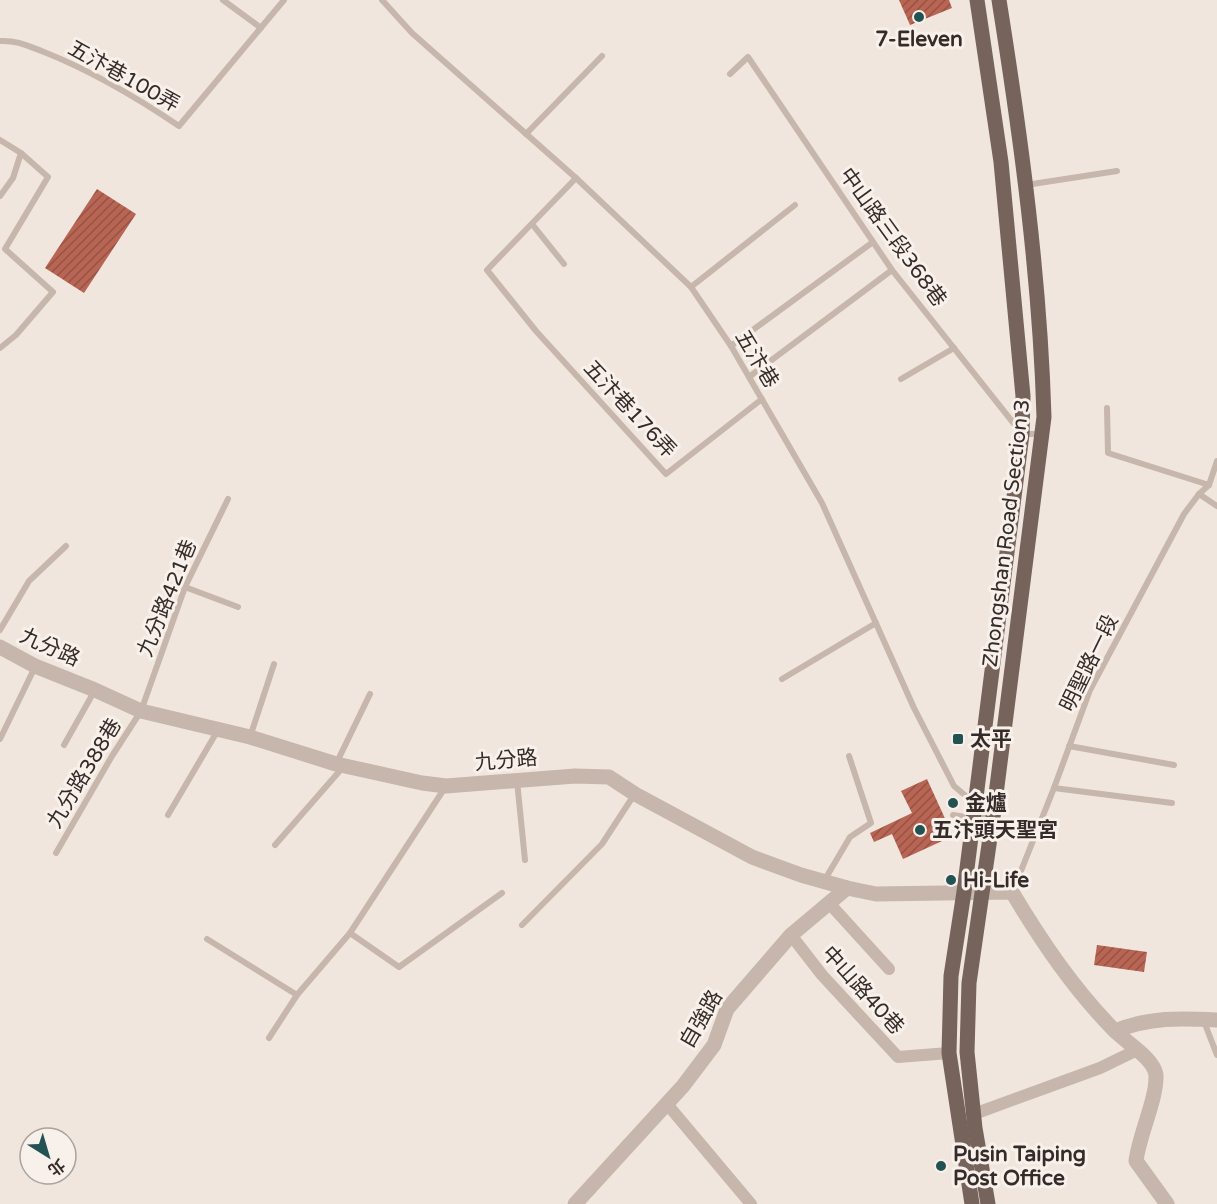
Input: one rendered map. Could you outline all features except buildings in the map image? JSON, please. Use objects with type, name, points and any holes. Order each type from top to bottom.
[{"type":"main road","points":[[978,2],[999,1]]},
{"type":"main road","name":"Zhongshan Road Section 3","points":[[988,1204],[967,1052],[969,983],[994,810],[1044,417],[1043,372],[1026,185],[999,1]]},
{"type":"main road","name":"Zhongshan Road Section 3","points":[[972,1204],[949,1053],[951,976],[964,892],[1022,434],[1023,396],[1001,162],[978,2]]},
{"type":"street","name":"九分路","points":[[0,647],[35,666],[141,711],[218,729],[340,764],[422,783],[447,786],[575,776],[609,777],[635,794],[752,857],[847,888],[876,894],[1012,892]]},
{"type":"street","name":"自強路","points":[[575,1204],[683,1086],[714,1045],[727,1009],[791,935],[847,888]]},
{"type":"street","points":[[1012,892],[1049,952],[1080,994],[1115,1031],[1151,1062],[1156,1075],[1136,1161],[1167,1204]]},
{"type":"street","points":[[829,903],[889,969]]},
{"type":"street","name":"中山路40巷","points":[[791,935],[822,975],[898,1057],[949,1053]]},
{"type":"street","points":[[1115,1031],[1132,1024],[1161,1018],[1210,1019]]},
{"type":"street","points":[[974,1114],[1100,1068],[1137,1050]]},
{"type":"street","points":[[667,1104],[751,1204]]},
{"type":"lane","points":[[223,0],[261,27]]},
{"type":"lane","name":"五汴巷100弄","points":[[0,41],[14,40],[68,61],[132,95],[178,126],[285,0]]},
{"type":"lane","name":"五汴巷","points":[[382,0],[412,33],[576,178],[691,286],[731,346],[822,503],[914,708],[953,788],[973,811],[994,810]]},
{"type":"lane","points":[[526,134],[602,56]]},
{"type":"lane","name":"中山路三段368巷","points":[[730,74],[748,57],[892,270],[1022,434]]},
{"type":"lane","points":[[0,140],[21,153],[48,177],[5,249],[53,292],[16,335],[0,348]]},
{"type":"lane","points":[[0,196],[13,178],[21,153]]},
{"type":"lane","points":[[1026,185],[1117,171]]},
{"type":"lane","points":[[564,264],[532,224],[576,178]]},
{"type":"lane","points":[[691,286],[795,205]]},
{"type":"lane","name":"五汴巷176弄","points":[[532,224],[488,270],[536,331],[666,474],[762,399]]},
{"type":"lane","points":[[731,346],[873,242]]},
{"type":"lane","points":[[749,377],[892,270]]},
{"type":"lane","points":[[901,380],[954,348]]},
{"type":"lane","points":[[1107,408],[1108,453],[1209,485]]},
{"type":"lane","points":[[1022,434],[1042,435]]},
{"type":"lane","name":"明聖路一段","points":[[1012,892],[1090,690],[1184,514],[1209,485],[1217,461]]},
{"type":"lane","points":[[1199,494],[1217,506]]},
{"type":"lane","name":"九分路421巷","points":[[141,711],[185,588],[228,499]]},
{"type":"lane","points":[[0,630],[29,581],[66,546]]},
{"type":"lane","points":[[185,588],[238,607]]},
{"type":"lane","points":[[782,679],[876,623]]},
{"type":"lane","points":[[250,738],[274,664]]},
{"type":"lane","points":[[0,739],[35,666]]},
{"type":"lane","points":[[64,744],[95,690]]},
{"type":"lane","points":[[275,845],[340,764],[370,694]]},
{"type":"lane","name":"九分路388巷","points":[[56,853],[141,711]]},
{"type":"lane","points":[[168,815],[218,729]]},
{"type":"lane","points":[[1069,746],[1174,765]]},
{"type":"lane","points":[[824,882],[850,837],[871,823],[849,756]]},
{"type":"lane","points":[[517,781],[525,860]]},
{"type":"lane","points":[[269,1038],[297,995],[350,933],[447,786]]},
{"type":"lane","points":[[1054,788],[1172,803]]},
{"type":"lane","points":[[522,925],[602,844],[635,794]]},
{"type":"lane","points":[[953,815],[994,810]]},
{"type":"lane","points":[[350,933],[399,967],[502,893]]},
{"type":"lane","points":[[207,939],[297,995]]},
{"type":"lane","points":[[1210,1019],[1217,1055]]},
{"type":"place","name":"7-Eleven","points":[[919,17]]},
{"type":"place","name":"太平","points":[[958,739]]},
{"type":"place","name":"金爐","points":[[953,803]]},
{"type":"place","name":"五汴頭天聖宮","points":[[920,830]]},
{"type":"place","name":"Hi-Life","points":[[951,880]]},
{"type":"place","name":"Pusin Taiping Post Office","points":[[941,1166]]}]
